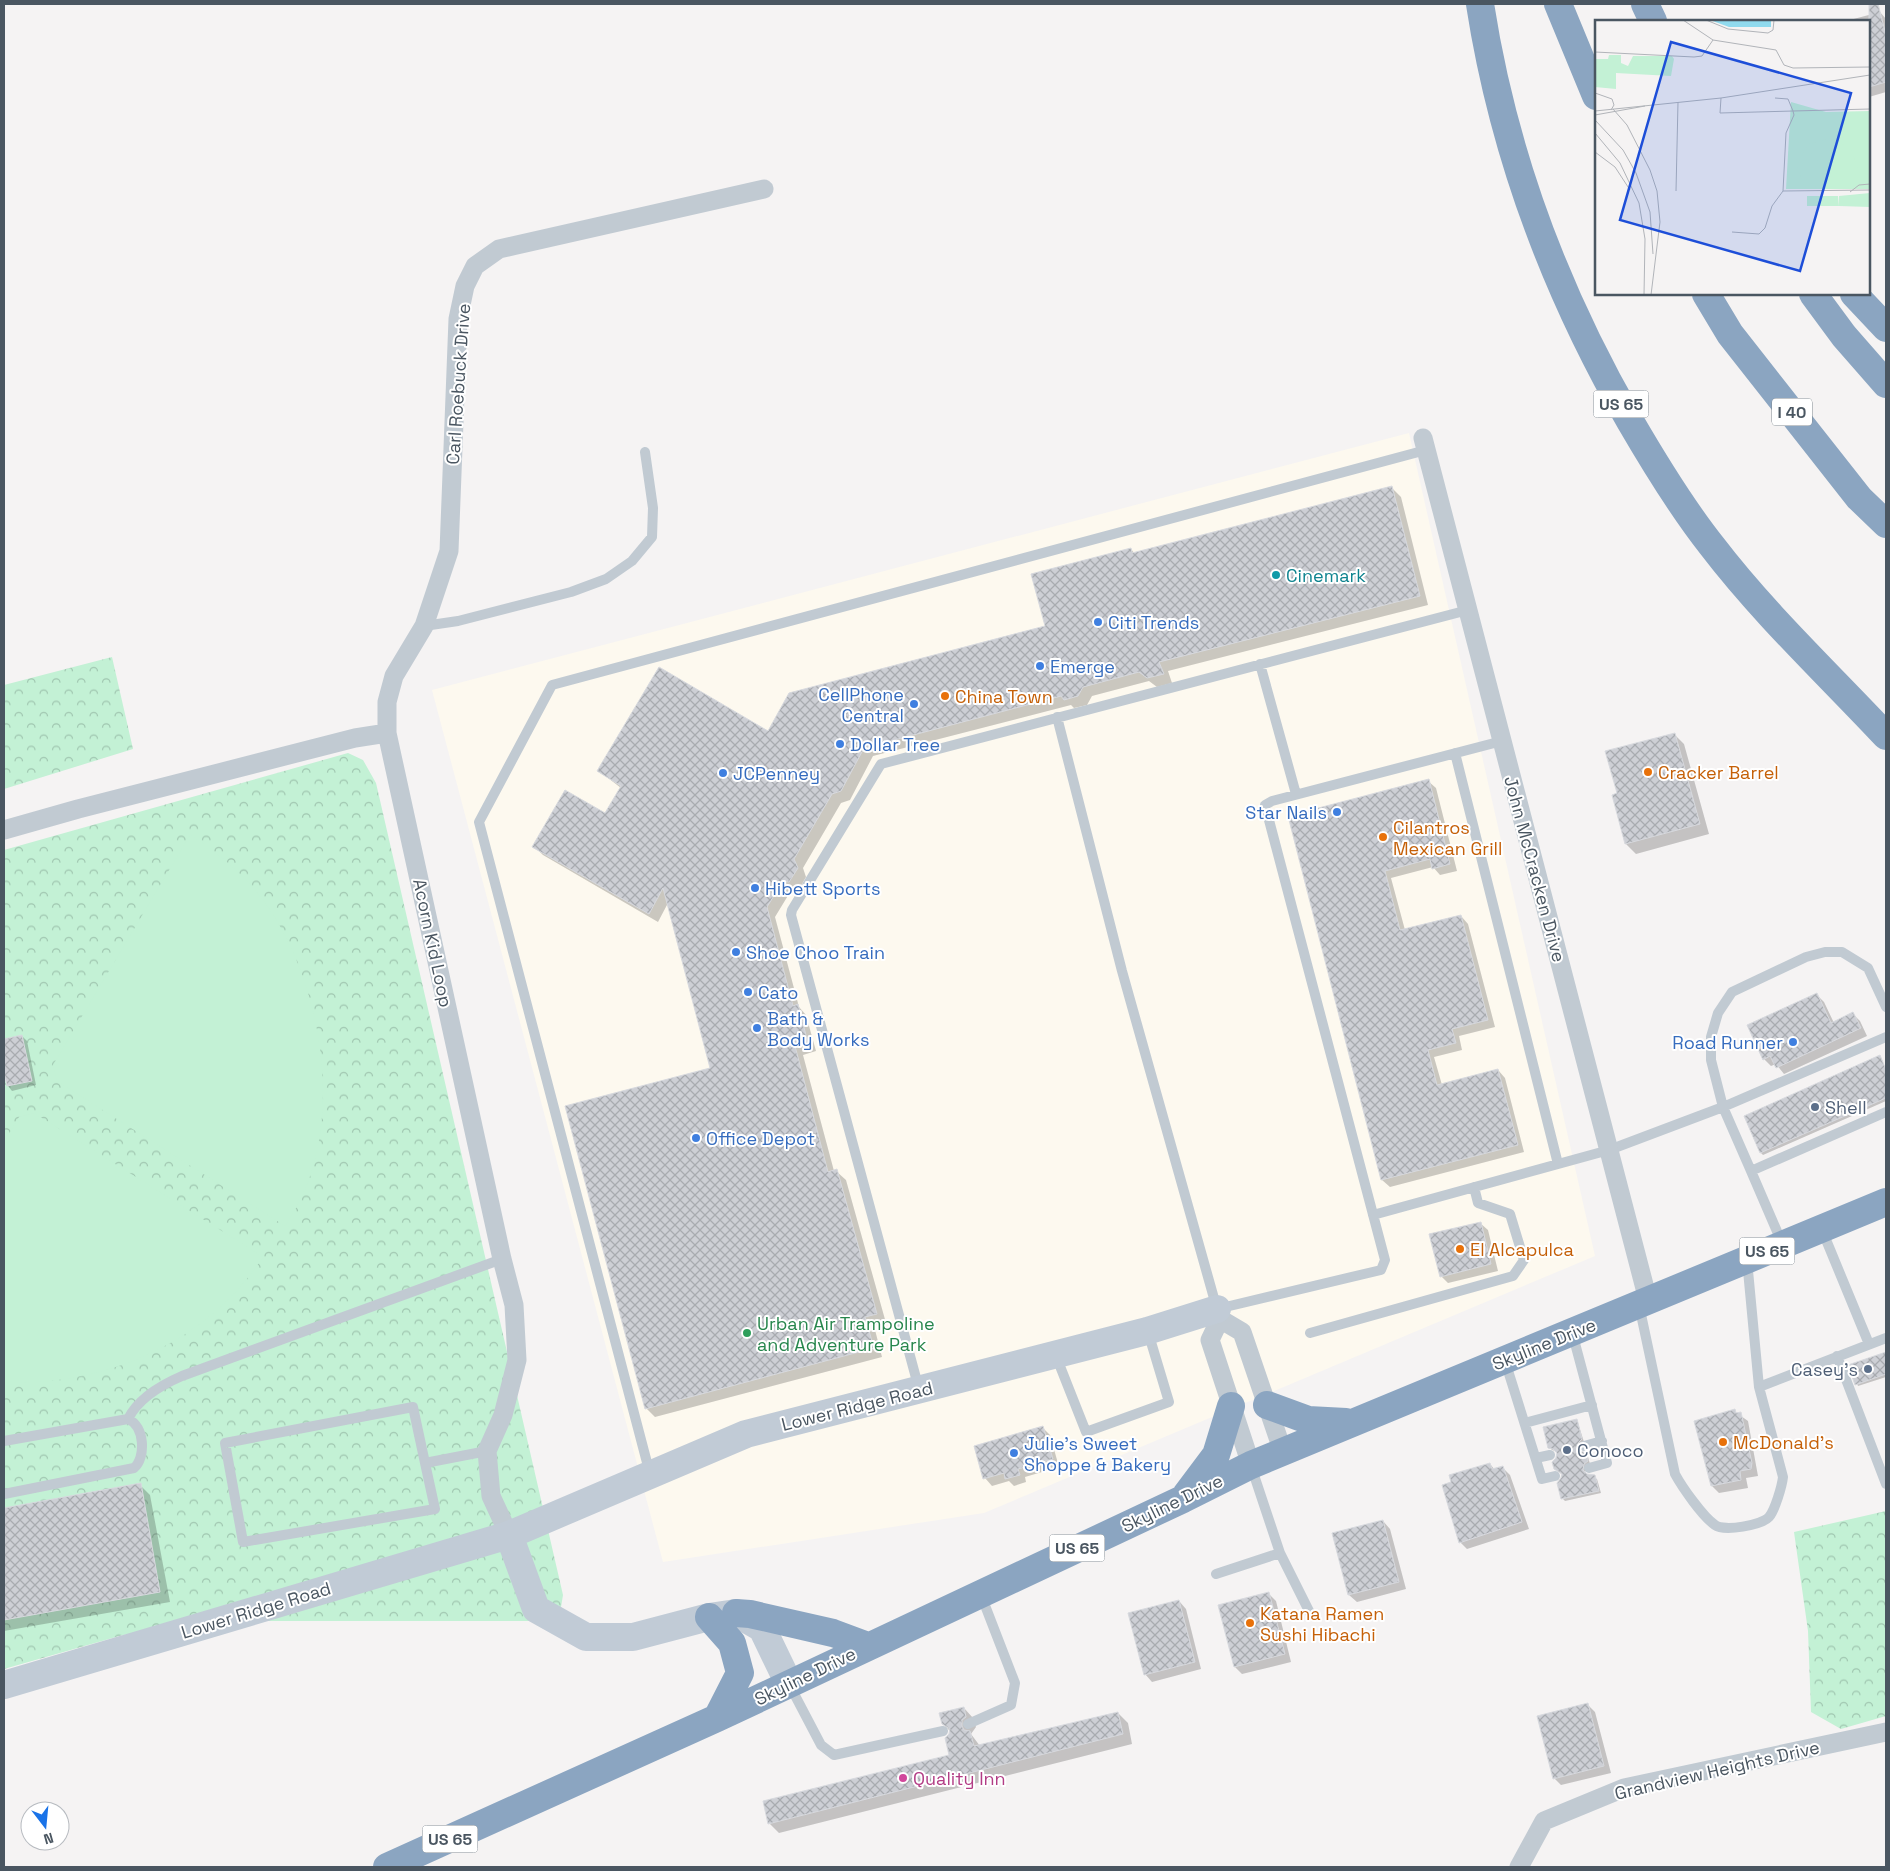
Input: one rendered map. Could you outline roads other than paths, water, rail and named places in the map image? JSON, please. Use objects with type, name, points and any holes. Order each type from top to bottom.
[{"type":"highway","name":"US 65","points":[[1480,4],[1496,89],[1521,181],[1554,270],[1608,382],[1673,491],[1711,546],[1751,593],[1886,736]]},
{"type":"highway","points":[[1558,4],[1595,94]]},
{"type":"highway","points":[[1645,4],[1653,20]]},
{"type":"highway","name":"I 40","points":[[1707,295],[1730,334],[1859,498],[1886,524]]},
{"type":"highway","points":[[1814,295],[1844,336],[1886,384]]},
{"type":"highway","points":[[1855,295],[1886,328]]},
{"type":"highway","name":"Skyline Drive","points":[[387,1867],[717,1718],[1183,1499],[1251,1465],[1747,1259],[1885,1205]]},
{"type":"highway","points":[[1266,1405],[1308,1420],[1352,1423]]},
{"type":"highway","points":[[1183,1499],[1216,1455],[1231,1406]]},
{"type":"highway","points":[[736,1613],[750,1614],[833,1633],[868,1646]]},
{"type":"highway","points":[[709,1616],[732,1643],[740,1673],[717,1718]]},
{"type":"street","name":"Carl Roebuck Drive","points":[[387,733],[387,702],[394,676],[424,626],[436,595],[449,550],[458,319],[465,286],[475,266],[499,249],[764,188]]},
{"type":"street","name":"John McCracken Drive","points":[[1425,444],[1609,1150],[1644,1302]]},
{"type":"street","points":[[4,830],[116,799],[355,738],[387,733]]},
{"type":"street","name":"Acorn Kid Loop","points":[[387,733],[502,1259],[514,1305],[517,1360],[502,1415],[487,1451],[491,1496],[509,1535]]},
{"type":"street","name":"Lower Ridge Road","points":[[4,1684],[509,1535],[746,1434],[1218,1314]]},
{"type":"street","points":[[1251,1465],[1210,1340],[1218,1314],[1242,1332],[1284,1452]]},
{"type":"street","points":[[509,1535],[536,1609],[586,1637],[633,1638],[709,1616],[736,1613],[762,1628],[789,1684]]},
{"type":"street","name":"Grandview Heights Drive","points":[[1518,1867],[1544,1822],[1624,1788],[1886,1732]]},
{"type":"lane","points":[[650,1475],[479,822],[552,685],[1425,444]]},
{"type":"lane","points":[[424,626],[458,621],[571,592],[606,579],[632,561],[652,537],[653,508],[645,452]]},
{"type":"lane","points":[[920,1390],[791,915],[792,910],[881,764],[1468,610]]},
{"type":"lane","points":[[1260,664],[1296,794]]},
{"type":"lane","points":[[1057,717],[1122,971],[1218,1314],[1380,1270],[1385,1260],[1265,806],[1272,801],[1296,794],[1502,740]]},
{"type":"lane","points":[[1455,753],[1558,1164]]},
{"type":"lane","points":[[1783,1245],[1723,1108],[1711,1060],[1711,1037],[1718,1013],[1732,992],[1806,957],[1825,952],[1842,952],[1868,968],[1886,1007]]},
{"type":"lane","points":[[1373,1215],[1609,1150],[1723,1108],[1886,1037]]},
{"type":"lane","points":[[1751,1171],[1886,1112]]},
{"type":"lane","points":[[1310,1333],[1513,1276],[1524,1260],[1510,1214],[1478,1203],[1474,1187]]},
{"type":"lane","points":[[1822,1229],[1869,1344]]},
{"type":"lane","points":[[128,1420],[132,1411],[144,1398],[176,1378],[502,1259]]},
{"type":"lane","points":[[1644,1302],[1675,1474],[1681,1485],[1715,1526],[1726,1529],[1759,1523],[1769,1517],[1782,1486],[1783,1477],[1759,1387],[1747,1259]]},
{"type":"lane","points":[[1055,1354],[1086,1432],[1169,1402],[1147,1331]]},
{"type":"lane","points":[[1572,1332],[1607,1463],[1589,1468]]},
{"type":"lane","points":[[1759,1387],[1886,1338]]},
{"type":"lane","points":[[1837,1356],[1886,1484]]},
{"type":"lane","points":[[1505,1360],[1542,1479],[1555,1476]]},
{"type":"lane","points":[[1525,1423],[1592,1405]]},
{"type":"lane","points":[[413,1407],[425,1463],[435,1509],[242,1542],[225,1442],[413,1407]]},
{"type":"lane","points":[[4,1441],[128,1420],[137,1427],[142,1451],[142,1458],[134,1468],[4,1494]]},
{"type":"lane","points":[[1584,1446],[1602,1441]]},
{"type":"lane","points":[[425,1463],[487,1451]]},
{"type":"lane","points":[[1536,1458],[1550,1455]]},
{"type":"lane","points":[[1251,1465],[1280,1553],[1310,1613]]},
{"type":"lane","points":[[1216,1574],[1280,1553]]},
{"type":"lane","points":[[968,1724],[1012,1706],[1015,1683],[980,1594]]},
{"type":"lane","points":[[789,1684],[822,1745],[834,1755],[943,1731]]},
{"type":"place","name":"Cinemark","points":[[1276,575]]},
{"type":"place","name":"Citi Trends","points":[[1098,622]]},
{"type":"place","name":"Emerge","points":[[1040,666]]},
{"type":"place","name":"China Town","points":[[945,696]]},
{"type":"place","name":"CellPhone Central","points":[[914,704]]},
{"type":"place","name":"Dollar Tree","points":[[840,744]]},
{"type":"place","name":"Cracker Barrel","points":[[1648,772]]},
{"type":"place","name":"JCPenney","points":[[723,773]]},
{"type":"place","name":"Star Nails","points":[[1337,812]]},
{"type":"place","name":"Cilantros Mexican Grill","points":[[1383,837]]},
{"type":"place","name":"Hibett Sports","points":[[755,888]]},
{"type":"place","name":"Shoe Choo Train","points":[[736,952]]},
{"type":"place","name":"Cato","points":[[748,992]]},
{"type":"place","name":"Bath & Body Works","points":[[757,1028]]},
{"type":"place","name":"Road Runner","points":[[1793,1042]]},
{"type":"place","name":"Shell","points":[[1815,1107]]},
{"type":"place","name":"Office Depot","points":[[696,1138]]},
{"type":"place","name":"El Alcapulca","points":[[1460,1249]]},
{"type":"place","name":"Urban Air Trampoline and Adventure Park","points":[[747,1333]]},
{"type":"place","name":"Casey's","points":[[1868,1369]]},
{"type":"place","name":"McDonald's","points":[[1723,1442]]},
{"type":"place","name":"Conoco","points":[[1567,1450]]},
{"type":"place","name":"Julie's Sweet Shoppe & Bakery","points":[[1014,1453]]},
{"type":"place","name":"Katana Ramen Sushi Hibachi","points":[[1250,1623]]},
{"type":"place","name":"Quality Inn","points":[[903,1778]]}]
